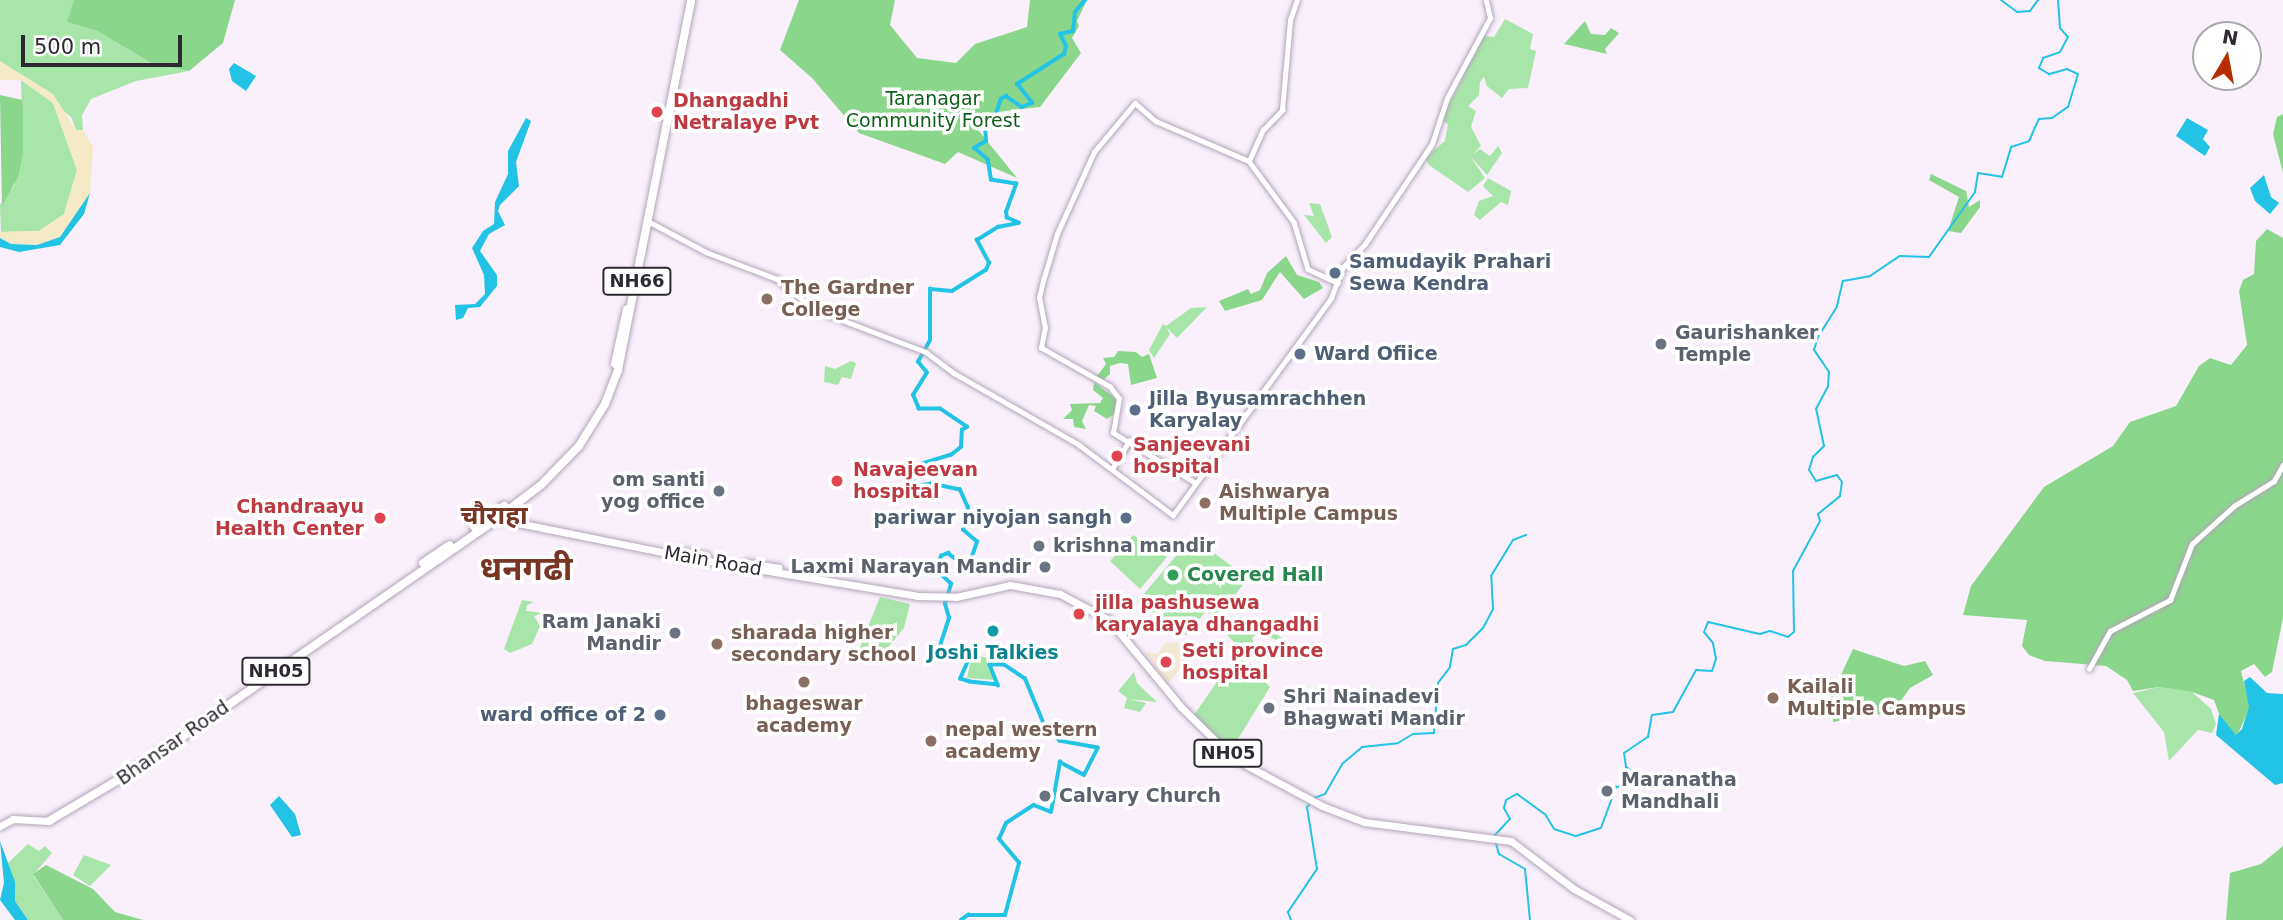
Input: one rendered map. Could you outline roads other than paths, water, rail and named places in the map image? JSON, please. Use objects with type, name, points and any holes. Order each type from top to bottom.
[{"type":"highway","name":"NH66","points":[[494,517],[551,470],[601,402],[614,371],[647,220],[689,0]]},
{"type":"highway","name":"Bhansar Road","points":[[51,820],[494,517]]},
{"type":"main road","name":"Main Road","points":[[494,517],[729,562],[940,598],[957,597],[1010,585],[1036,587],[1090,608],[1113,626]]},
{"type":"main road","name":"NH05","points":[[1113,626],[1166,690],[1233,758],[1313,800]]},
{"type":"main road","name":"NH05","points":[[1113,626],[1185,718],[1228,758],[1313,800],[1379,824],[1489,836],[1518,844],[1574,889],[1630,920]]},
{"type":"main road","name":"Bhansar Road","points":[[1,826],[13,819],[51,820]]},
{"type":"street","points":[[1249,161],[1263,130],[1282,110],[1290,20],[1297,0]]},
{"type":"street","points":[[647,220],[706,252],[776,279],[816,310],[923,351],[1112,469],[1173,515],[1338,283],[1343,267],[1365,244],[1432,144],[1447,98],[1490,18],[1486,0]]},
{"type":"street","points":[[1195,483],[1113,432],[1119,399],[1110,387],[1041,348],[1045,328],[1039,298],[1063,221],[1094,152],[1135,103],[1156,121],[1249,161],[1289,211],[1308,270],[1338,283]]},
{"type":"street","points":[[1112,469],[1129,441]]},
{"type":"street","points":[[2089,669],[2110,631],[2170,600],[2192,544],[2234,506],[2274,481],[2283,465]]},
{"type":"water","points":[[234,63],[256,76],[246,91],[232,81],[229,69]]},
{"type":"water","points":[[526,118],[531,121],[516,162],[519,186],[500,205],[498,211],[505,225],[489,234],[480,251],[497,275],[497,286],[480,307],[468,308],[463,318],[456,320],[455,305],[475,304],[485,294],[484,275],[472,248],[483,231],[494,224],[495,202],[508,174],[508,151]]},
{"type":"water","points":[[2187,118],[2208,130],[2203,139],[2210,147],[2205,156],[2176,136]]},
{"type":"water","points":[[2264,175],[2271,197],[2279,203],[2270,214],[2255,201],[2250,188]]},
{"type":"water","points":[[90,193],[84,214],[60,245],[19,252],[0,247],[0,238],[11,244],[37,245],[60,237]]},
{"type":"water","points":[[2250,677],[2267,693],[2283,694],[2283,783],[2275,785],[2216,735],[2219,714],[2236,735],[2242,729],[2249,707],[2244,681]]},
{"type":"water","points":[[279,796],[295,814],[301,835],[292,837],[270,805]]},
{"type":"water","points":[[0,841],[15,882],[15,901],[28,920],[15,920],[0,900],[4,883]]},
{"type":"waterway","points":[[961,920],[968,915],[1005,915],[1019,863],[999,839],[1006,823],[1034,805],[1051,812],[1060,762],[1084,775],[1098,748],[1060,741],[1045,727],[1025,679],[1004,665],[990,665],[998,685],[970,682],[960,679],[971,654],[962,652],[947,658],[939,649],[949,618],[945,604],[951,584],[936,570],[941,556],[948,553],[968,568],[977,542],[963,530],[968,508],[960,490],[932,484],[913,487],[914,466],[951,455],[961,447],[962,430],[967,427],[940,409],[919,409],[913,395],[927,373],[918,362],[930,340],[930,289],[952,291],[986,270],[989,263],[977,240],[998,227],[1019,223],[1007,218],[1006,212],[1016,184],[991,180],[988,160],[974,148],[986,141],[985,126],[994,120],[1001,99],[1006,96],[1022,107],[1032,103],[1017,84],[1064,54],[1066,46],[1060,34],[1073,31],[1075,12],[1085,0]]},
{"type":"waterway","points":[[2001,0],[2017,12],[2030,11],[2038,0]]},
{"type":"waterway","points":[[1495,835],[1510,819],[1504,808],[1506,800],[1517,794],[1545,814],[1554,829],[1576,836],[1601,828],[1616,787],[1640,783],[1639,776],[1626,767],[1624,753],[1648,737],[1652,715],[1673,712],[1696,670],[1712,671],[1716,659],[1713,643],[1704,632],[1708,622],[1760,634],[1770,631],[1788,637],[1794,632],[1793,571],[1820,521],[1818,514],[1840,496],[1842,482],[1837,475],[1816,481],[1809,470],[1813,457],[1824,446],[1816,409],[1828,386],[1829,372],[1814,350],[1818,337],[1837,306],[1843,281],[1870,276],[1900,256],[1929,257],[1975,192],[1978,173],[2002,177],[2011,147],[2029,141],[2039,119],[2052,118],[2068,107],[2078,74],[2067,69],[2049,74],[2039,68],[2043,58],[2060,52],[2068,37],[2060,28],[2058,0]]},
{"type":"waterway","points":[[1314,798],[1325,794],[1342,764],[1362,747],[1398,743],[1413,734],[1434,733],[1438,683],[1450,667],[1453,649],[1466,645],[1483,628],[1493,609],[1491,576],[1513,540],[1526,535]]},
{"type":"waterway","points":[[1291,920],[1288,912],[1317,869],[1307,807],[1311,803]]},
{"type":"waterway","points":[[1495,840],[1499,854],[1525,869],[1530,920]]},
{"type":"place","name":"Dhangadhi Netralaye Pvt","points":[[657,112]]},
{"type":"place","name":"Samudayik Prahari Sewa Kendra","points":[[1335,273]]},
{"type":"place","name":"The Gardner College","points":[[767,299]]},
{"type":"place","name":"Gaurishanker Temple","points":[[1661,344]]},
{"type":"place","name":"Ward Ofiice","points":[[1300,354]]},
{"type":"place","name":"Jilla Byusamrachhen Karyalay","points":[[1135,410]]},
{"type":"place","name":"Sanjeevani hospital","points":[[1117,456]]},
{"type":"place","name":"Navajeevan hospital","points":[[837,481]]},
{"type":"place","name":"om santi yog office","points":[[719,491]]},
{"type":"place","name":"Aishwarya Multiple Campus","points":[[1205,503]]},
{"type":"place","name":"Chandraayu Health Center","points":[[380,518]]},
{"type":"place","name":"pariwar niyojan sangh","points":[[1126,518]]},
{"type":"place","name":"krishna mandir","points":[[1039,546]]},
{"type":"place","name":"Laxmi Narayan Mandir","points":[[1045,567]]},
{"type":"place","name":"Covered Hall","points":[[1173,575]]},
{"type":"place","name":"jilla pashusewa karyalaya dhangadhi","points":[[1079,614]]},
{"type":"place","name":"Joshi Talkies","points":[[993,631]]},
{"type":"place","name":"Ram Janaki Mandir","points":[[675,633]]},
{"type":"place","name":"sharada higher secondary school","points":[[717,644]]},
{"type":"place","name":"Seti province hospital","points":[[1166,662]]},
{"type":"place","name":"bhageswar academy","points":[[804,682]]},
{"type":"place","name":"Kailali Multiple Campus","points":[[1773,698]]},
{"type":"place","name":"Shri Nainadevi Bhagwati Mandir","points":[[1269,708]]},
{"type":"place","name":"ward office of 2","points":[[660,715]]},
{"type":"place","name":"nepal western academy","points":[[931,741]]},
{"type":"place","name":"Maranatha Mandhali","points":[[1607,791]]},
{"type":"place","name":"Calvary Church","points":[[1045,796]]},
{"type":"district","name":"चौराहा","points":[[494,516]]},
{"type":"district","name":"धनगढी","points":[[526,569]]},
{"type":"park label","name":"Taranagar Community Forest","points":[[933,110]]}]
